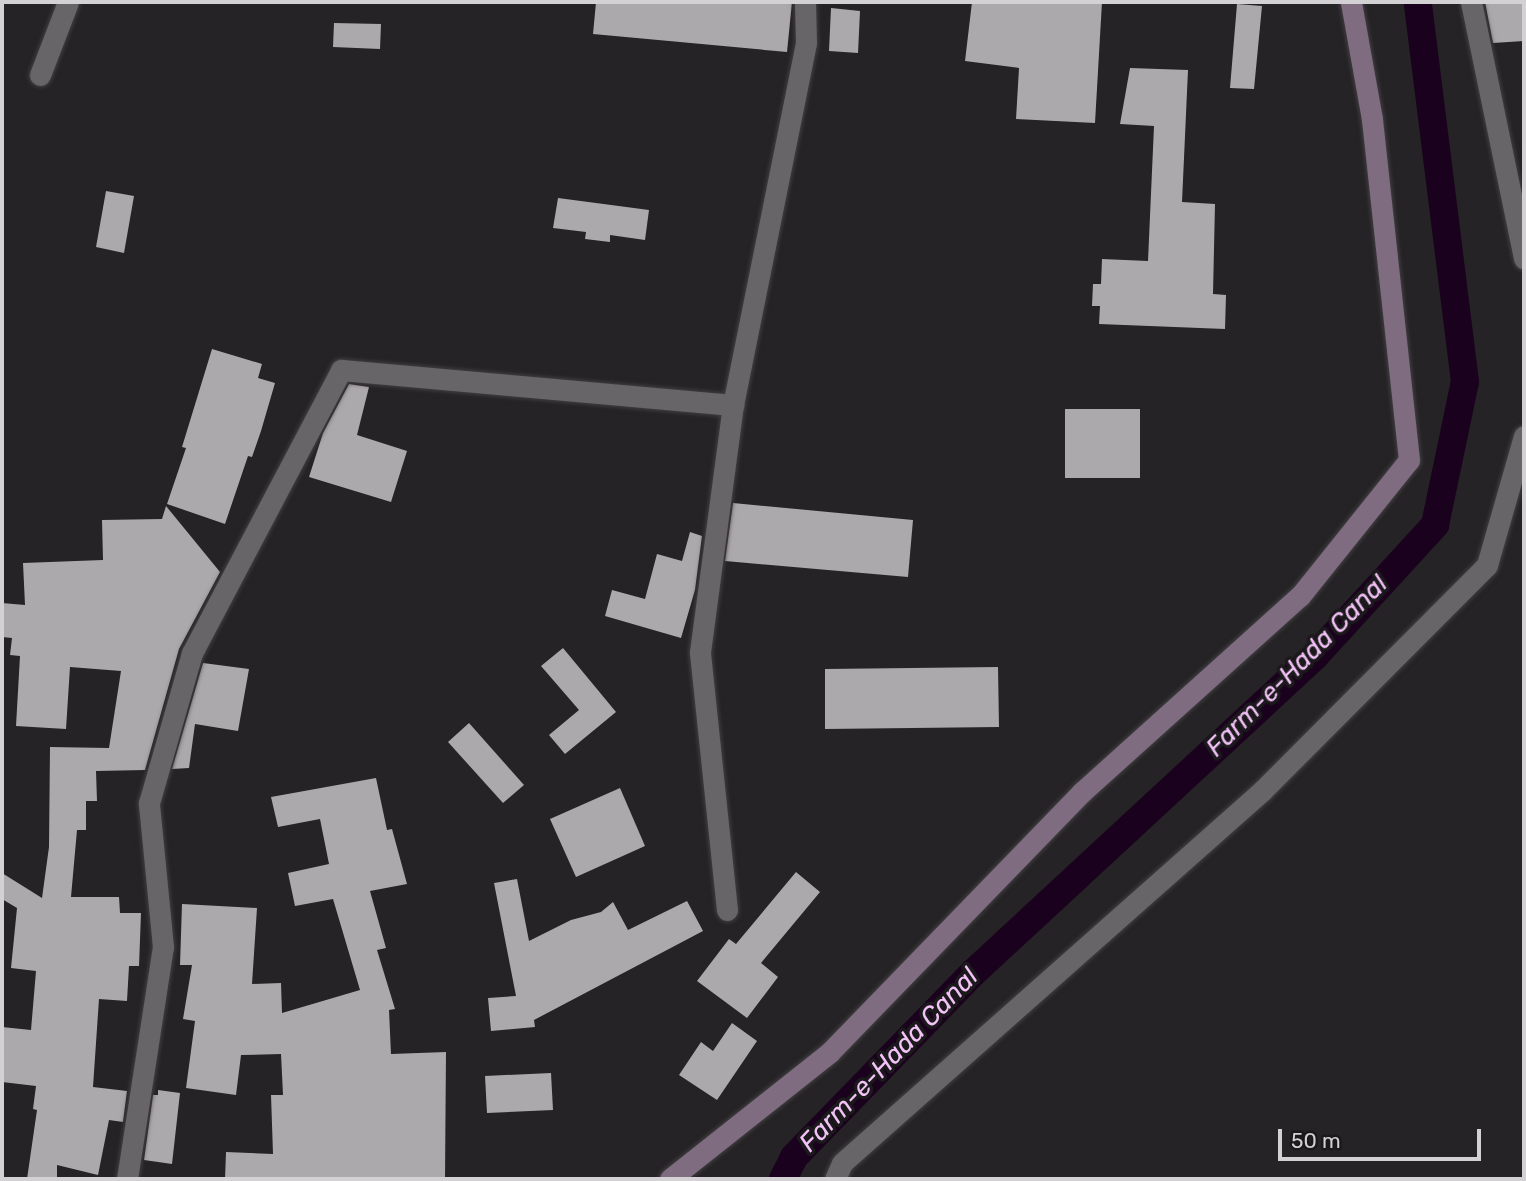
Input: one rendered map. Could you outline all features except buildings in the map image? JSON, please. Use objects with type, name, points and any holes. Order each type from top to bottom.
[{"type":"street","points":[[40,75],[68,2]]},
{"type":"street","points":[[727,910],[700,652],[733,405],[806,43],[805,2]]},
{"type":"street","points":[[670,1179],[830,1052],[1082,792],[1300,596],[1409,460],[1372,118],[1351,2]]},
{"type":"street","points":[[1471,2],[1524,259]]},
{"type":"street","points":[[127,1179],[163,947],[149,803],[156,776],[192,653],[341,370],[733,405]]},
{"type":"street","points":[[835,1179],[842,1163],[1263,790],[1488,565],[1520,459],[1524,436]]},
{"type":"waterway","name":"Farm-e-Hada Canal","points":[[783,1179],[794,1157],[974,972],[1315,656],[1435,525],[1465,382],[1418,2]]}]
